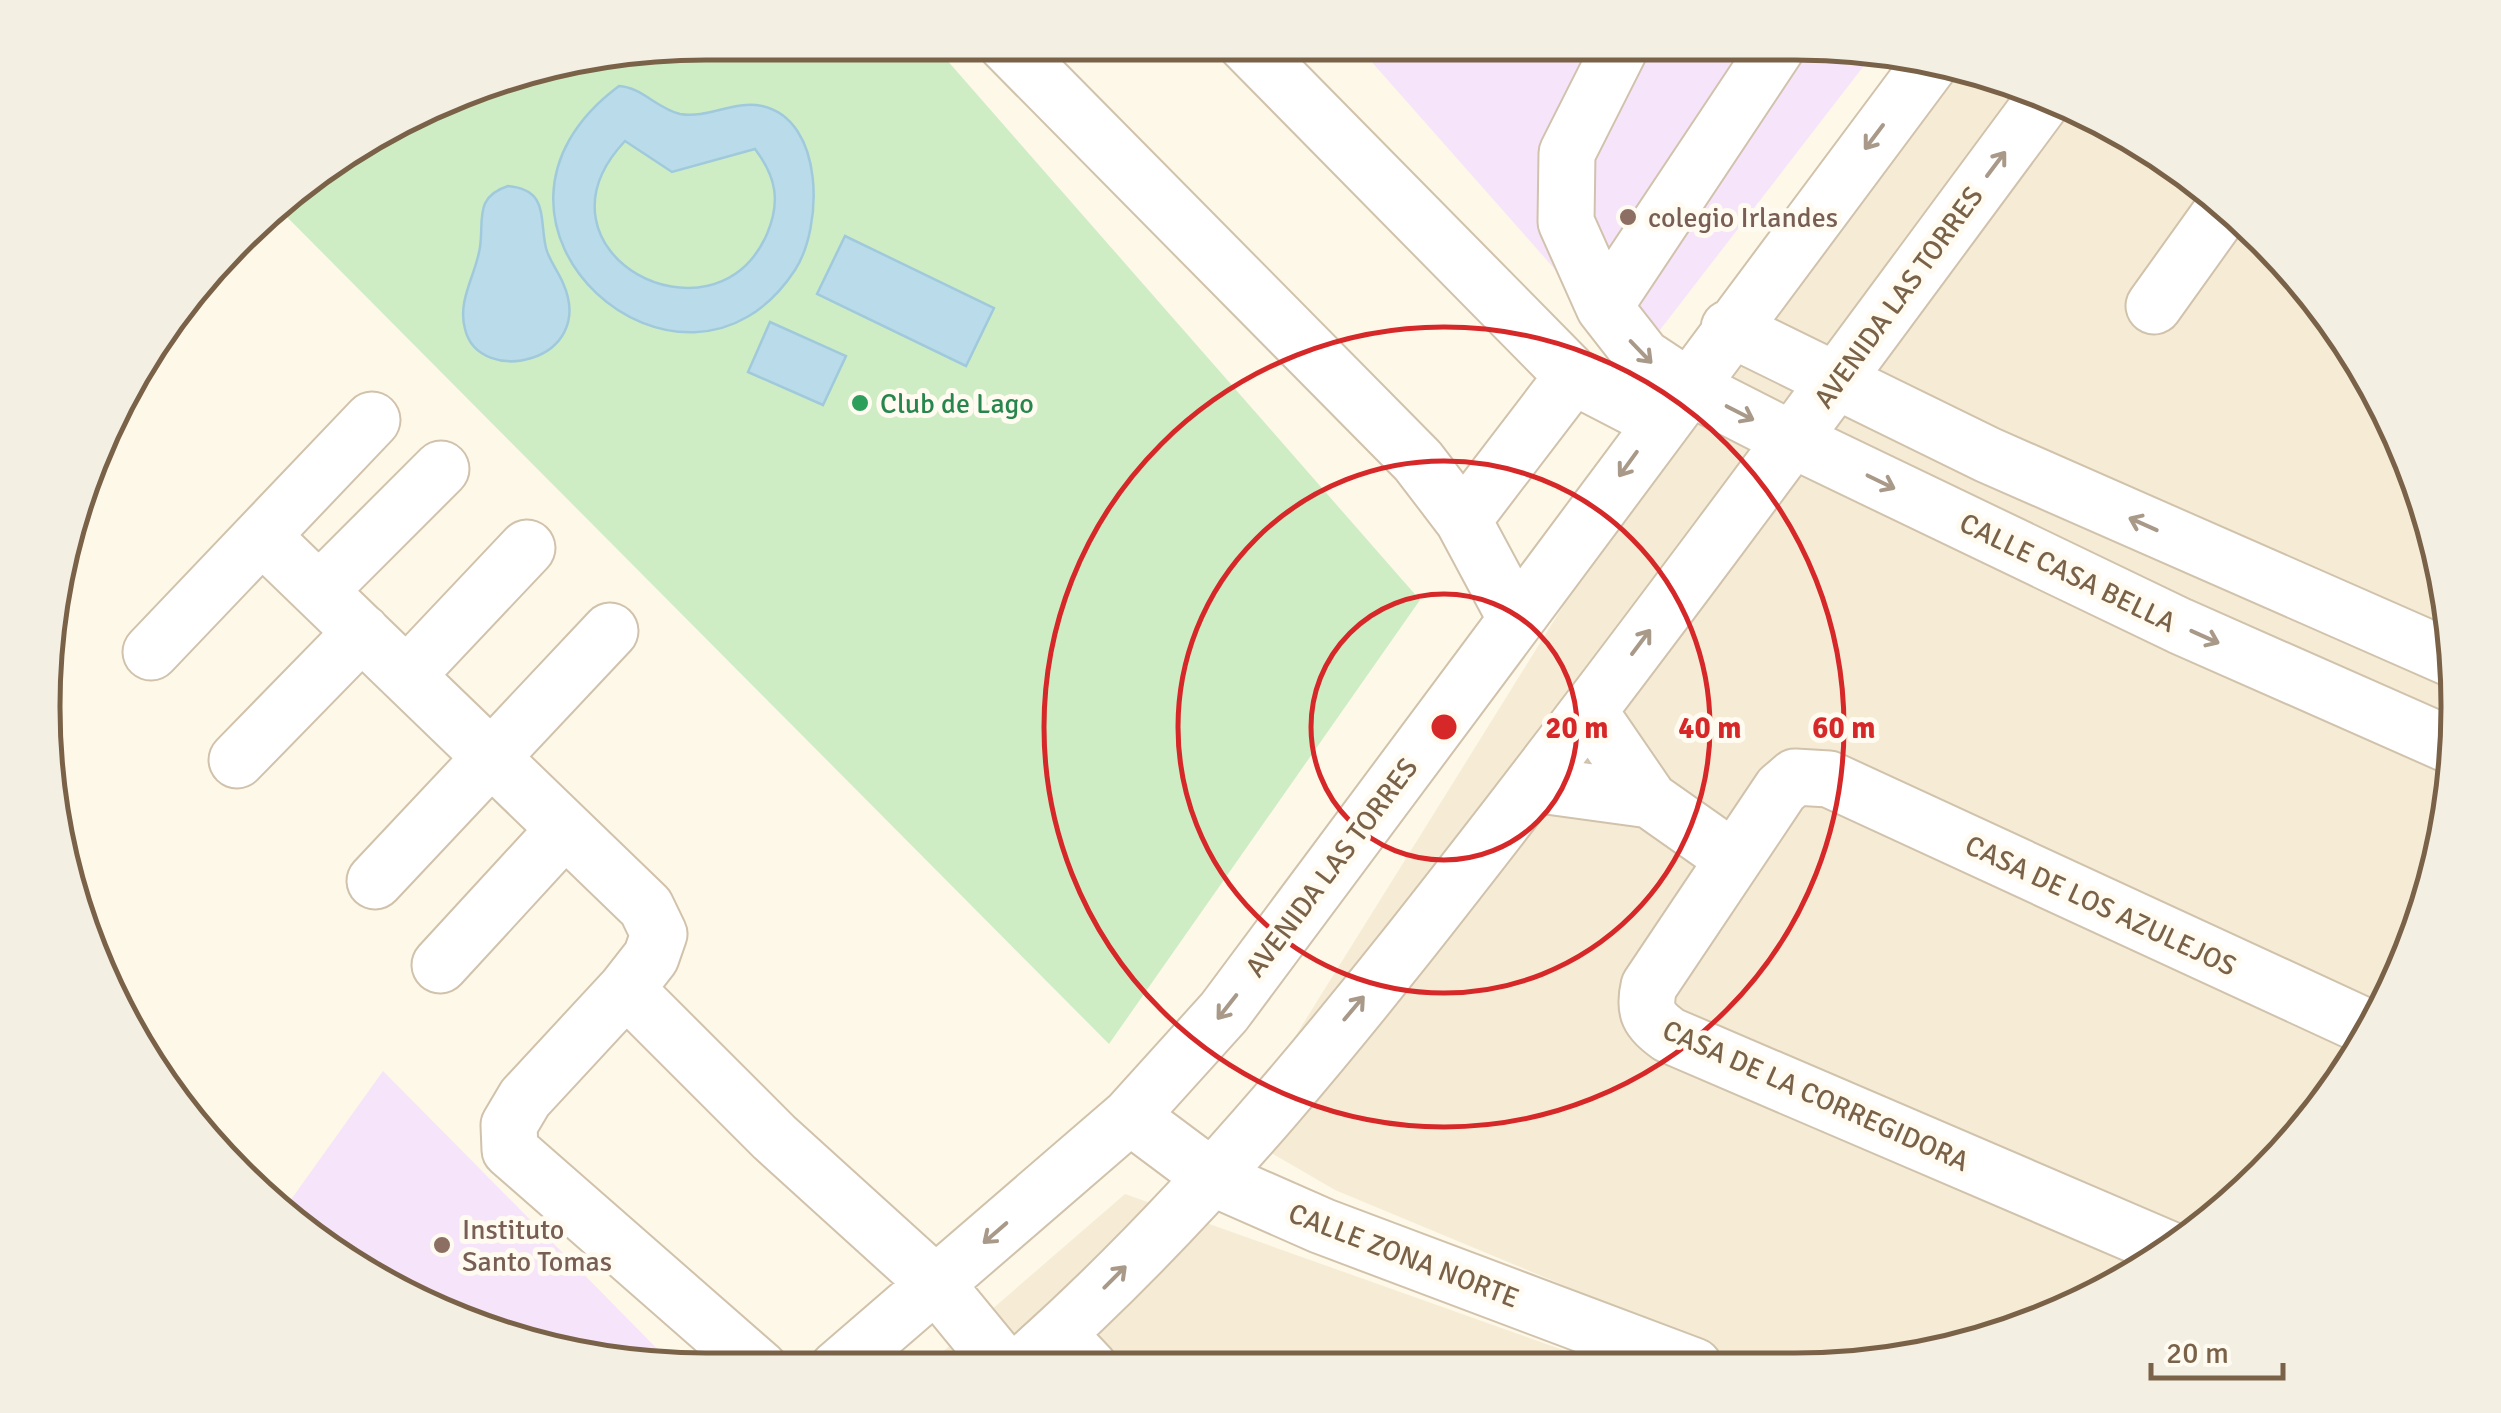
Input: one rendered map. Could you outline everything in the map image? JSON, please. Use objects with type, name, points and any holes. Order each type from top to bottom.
[{"type":"street","points":[[1022,60],[1418,461],[1463,520],[1515,617]]},
{"type":"street","points":[[1263,60],[1573,376],[1673,404]]},
{"type":"street","points":[[1614,60],[1566,153],[1566,222],[1604,307],[1673,404]]},
{"type":"street","points":[[1604,307],[1767,60]]},
{"type":"street","name":"AVENIDA LAS TORRES","points":[[855,1353],[1130,1116],[1224,1012],[1917,71]]},
{"type":"street","name":"AVENIDA LAS TORRES","points":[[1059,1353],[1213,1178],[1424,924],[1589,712],[2039,108]]},
{"type":"street","points":[[2154,306],[2224,223]]},
{"type":"street","points":[[1730,328],[1834,383],[2439,654]]},
{"type":"street","points":[[1463,520],[1573,376]]},
{"type":"street","name":"CALLE CASA BELLA","points":[[1673,404],[1793,440],[2180,626],[2440,740]]},
{"type":"street","points":[[151,652],[264,538],[372,420]]},
{"type":"street","points":[[319,591],[441,470]]},
{"type":"street","points":[[264,538],[646,907],[659,934],[651,958],[525,1098],[509,1125],[510,1150],[742,1353]]},
{"type":"street","points":[[408,674],[526,548]]},
{"type":"street","points":[[2350,701],[2381,630]]},
{"type":"street","points":[[375,881],[610,631]]},
{"type":"street","points":[[237,760],[362,632]]},
{"type":"street","points":[[1589,712],[1650,800],[1731,857]]},
{"type":"street","name":"CASA DE LA CORREGIDORA","points":[[1830,780],[1794,776],[1731,857],[1649,986],[1644,1006],[1651,1022],[1670,1036],[2155,1243]]},
{"type":"street","name":"CASA DE LOS AZULEJOS","points":[[1830,780],[2358,1023]]},
{"type":"street","points":[[1533,784],[1650,800]]},
{"type":"street","points":[[440,965],[566,829]]},
{"type":"street","points":[[626,989],[774,1137],[936,1284],[993,1353]]},
{"type":"street","name":"CALLE ZONA NORTE","points":[[1130,1116],[1213,1178],[1322,1226],[1659,1353]]},
{"type":"shaded area","name":"colegio Irlandes","points":[[1370,60],[1794,60],[1865,64],[1636,361]]},
{"type":"shaded area","points":[[1921,72],[2002,94],[2080,127],[2154,169],[2221,220],[2281,280],[2332,347],[2374,421],[2407,499],[2429,580],[2435,622],[2440,664],[2440,749],[2429,833],[2419,874],[2392,954],[2374,992],[2332,1066],[2307,1100],[2281,1133],[2221,1193],[2118,1266],[2002,1319],[1921,1341],[1879,1347],[1837,1352],[1726,1353],[1335,1190],[1268,1151],[1260,1093],[1700,386]]},
{"type":"shaded area","name":"Instituto Santo Tomas","points":[[383,1071],[660,1351],[580,1341],[459,1304],[383,1266],[290,1201]]},
{"type":"shaded area","points":[[1125,1194],[1571,1353],[941,1353]]},
{"type":"green space","name":"Club de Lago","points":[[947,60],[1420,600],[1109,1044],[286,216],[347,169],[421,127],[499,94],[580,72],[664,61]]},
{"type":"water","points":[[619,86],[635,90],[680,114],[752,105],[783,115],[798,131],[813,177],[811,228],[795,270],[748,317],[695,332],[642,323],[596,293],[565,249],[553,196],[569,140]],"holes":[[[625,141],[672,172],[755,149],[772,179],[775,200],[767,234],[741,269],[708,286],[671,287],[637,274],[610,251],[596,219],[599,182]]]},
{"type":"water","points":[[508,186],[530,193],[540,207],[546,248],[563,283],[569,310],[564,332],[551,348],[532,358],[511,361],[491,358],[475,347],[463,318],[480,247],[485,203]]},
{"type":"water","points":[[845,236],[994,308],[966,366],[817,294]]},
{"type":"water","points":[[770,322],[846,356],[823,405],[748,372]]},
{"type":"place","name":"colegio Irlandes","points":[[1628,217]]},
{"type":"place","name":"Club de Lago","points":[[860,403]]},
{"type":"place","name":"Instituto Santo Tomas","points":[[442,1245]]}]
